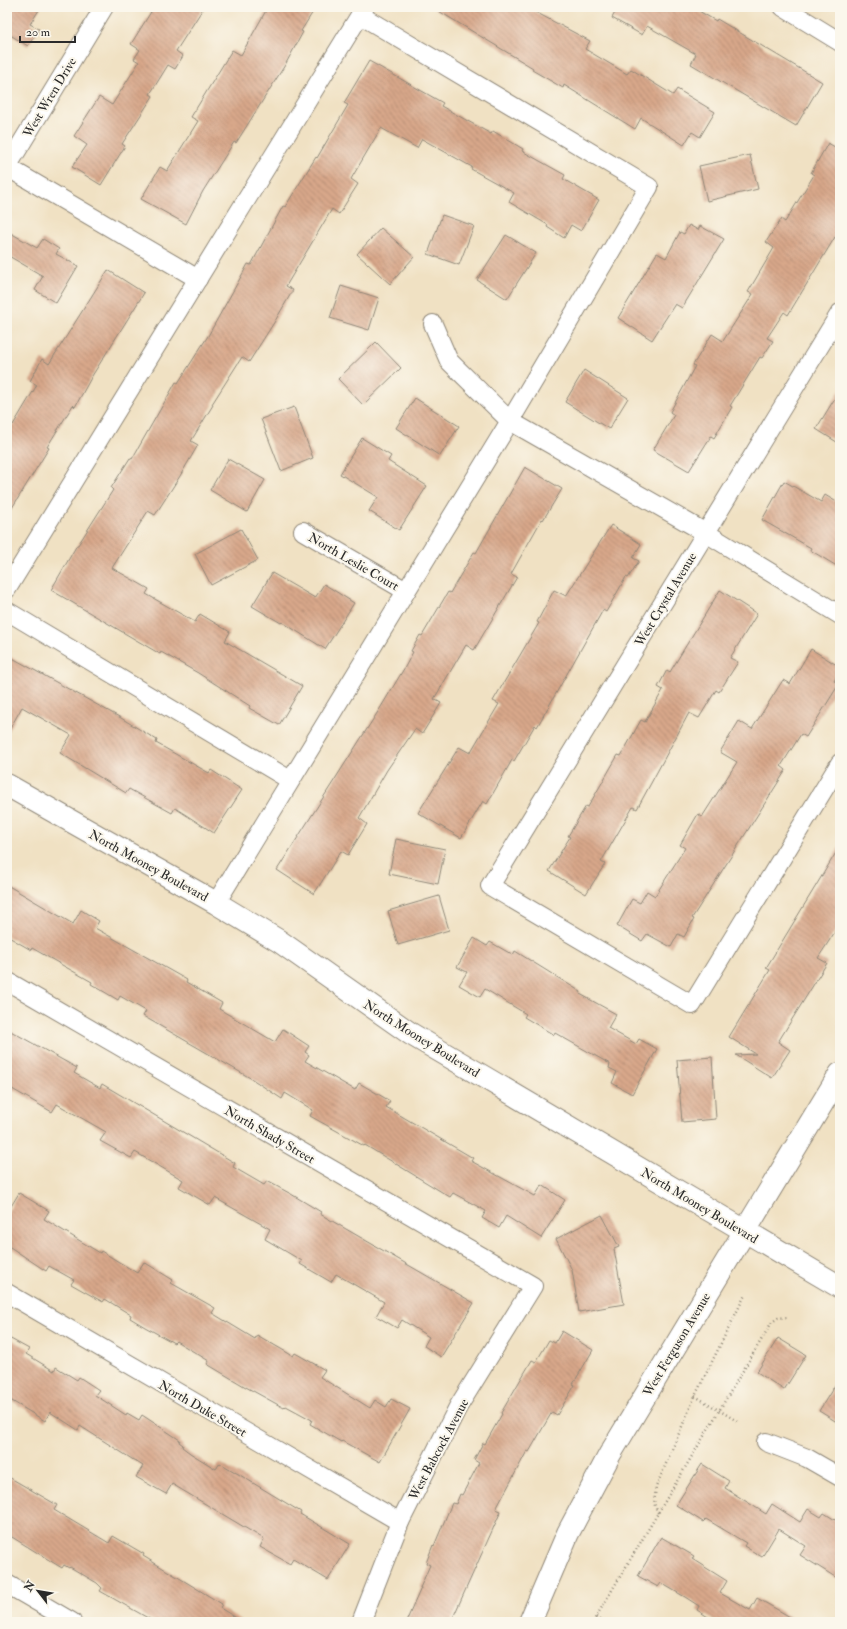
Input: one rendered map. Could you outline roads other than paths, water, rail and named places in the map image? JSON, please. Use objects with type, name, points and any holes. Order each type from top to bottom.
[{"type":"street","name":"West Wren Drive","points":[[7,167],[104,7]]},
{"type":"street","points":[[783,7],[840,42]]},
{"type":"street","points":[[7,589],[363,11],[649,187],[510,421],[216,903]]},
{"type":"street","points":[[7,167],[198,278]]},
{"type":"street","name":"West Crystal Avenue","points":[[840,313],[834,338],[706,533],[490,886],[692,1005],[840,763]]},
{"type":"street","points":[[433,324],[449,361],[510,421],[706,533],[840,616]]},
{"type":"street","name":"North Leslie Court","points":[[303,531],[406,590]]},
{"type":"street","points":[[7,611],[290,780]]},
{"type":"street","name":"North Mooney Boulevard","points":[[7,785],[216,903],[279,941],[411,1034],[840,1287]]},
{"type":"street","name":"North Shady Street","points":[[7,981],[533,1286]]},
{"type":"street","name":"West Ferguson Avenue","points":[[530,1622],[568,1533],[610,1454],[840,1074]]},
{"type":"street","name":"West Babcock Avenue","points":[[361,1622],[400,1522],[458,1407],[533,1286]]},
{"type":"street","name":"North Duke Street","points":[[7,1293],[400,1522]]},
{"type":"street","points":[[766,1442],[807,1458],[840,1477]]},
{"type":"street","points":[[7,1584],[68,1621]]}]
